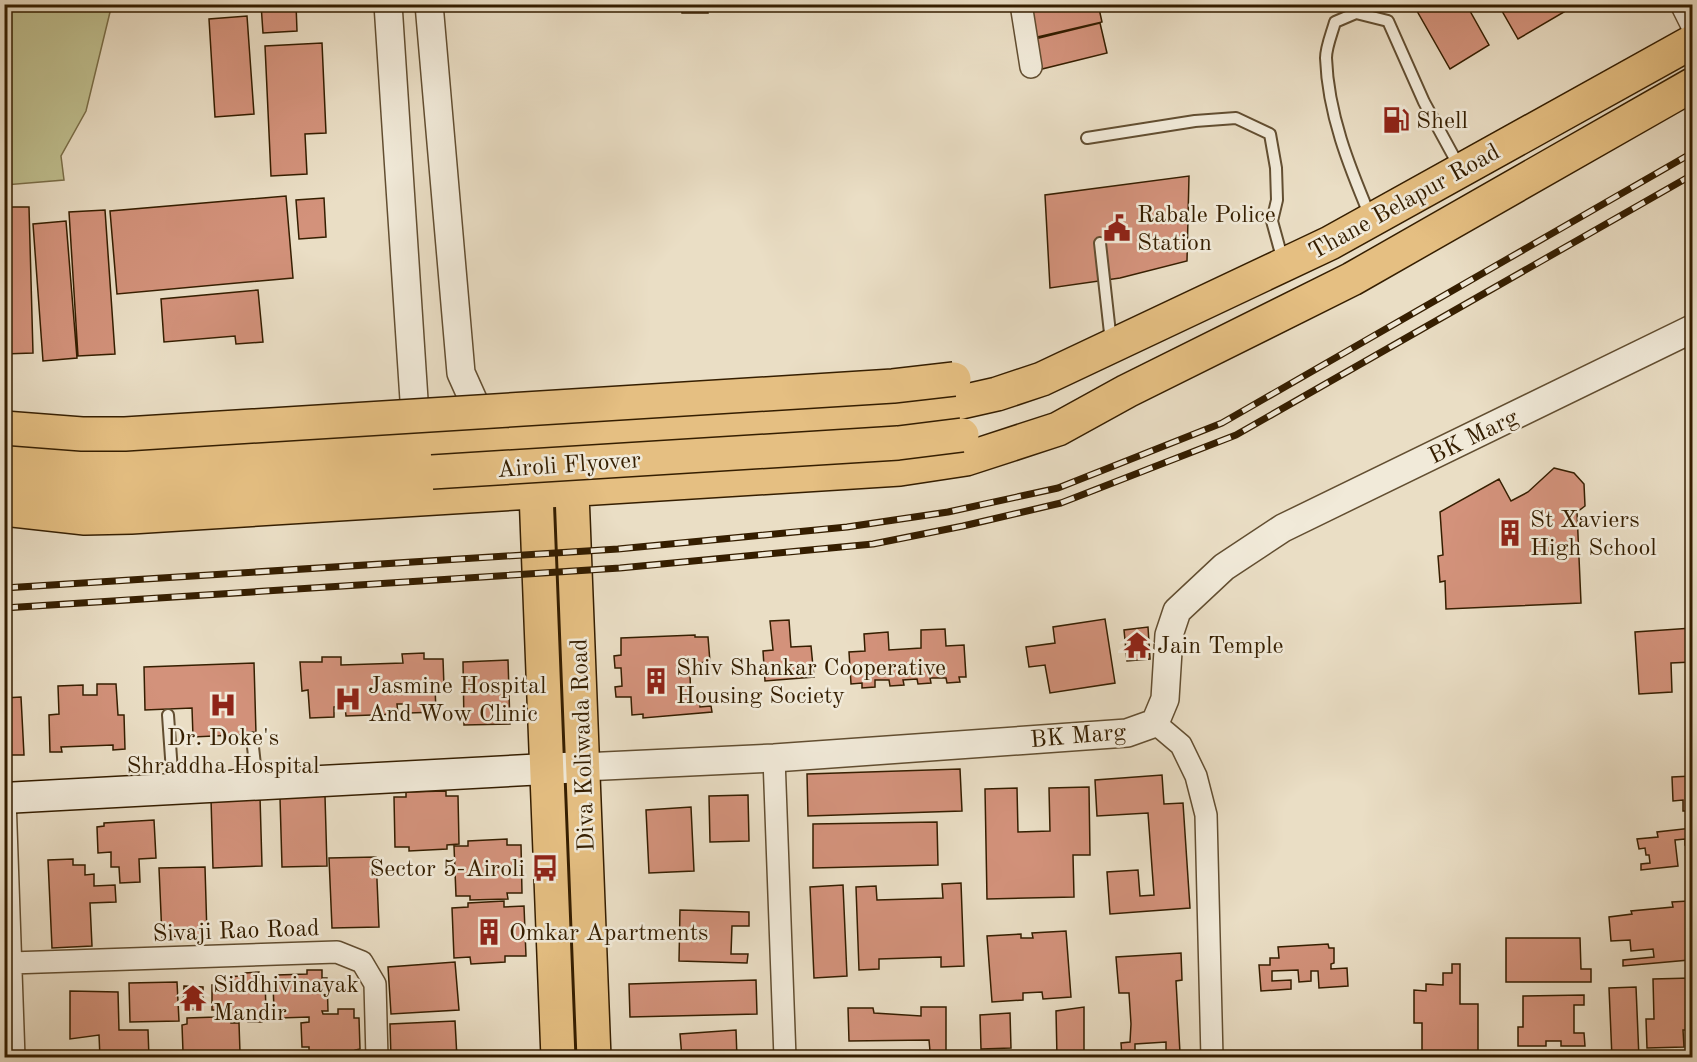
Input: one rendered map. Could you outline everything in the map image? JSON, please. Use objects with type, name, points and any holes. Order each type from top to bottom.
[{"type":"main road","name":"Thane Belapur Road","points":[[1110,346],[1284,265],[1372,219],[1692,42]]},
{"type":"main road","name":"Thane Belapur Road","points":[[1127,391],[1352,279],[1692,85]]},
{"type":"main road","points":[[4,451],[83,460],[127,460],[514,438],[569,432],[935,408],[997,394],[1042,379],[1110,346]]},
{"type":"main road","points":[[4,428],[82,434],[125,434],[893,386],[1037,366],[1110,346]]},
{"type":"main road","points":[[4,509],[85,518],[131,517],[900,469],[941,464],[1008,447],[1058,429],[1127,391]]},
{"type":"main road","name":"Airoli Flyover","points":[[4,483],[84,492],[129,491],[898,443],[962,435],[1127,391]]},
{"type":"main road","name":"Diva Koliwada Road","points":[[569,432],[594,1058]]},
{"type":"main road","name":"Diva Koliwada Road","points":[[514,438],[536,492],[558,1058]]},
{"type":"main road","points":[[5,798],[583,767]]},
{"type":"street","points":[[388,4],[415,416]]},
{"type":"street","points":[[429,4],[461,373],[474,402],[489,423],[514,438]]},
{"type":"street","points":[[1021,4],[1031,67]]},
{"type":"street","points":[[1681,4],[1692,26]]},
{"type":"street","name":"BK Marg","points":[[583,767],[774,758],[1128,733],[1155,723],[1165,699],[1169,635],[1178,611],[1224,567],[1283,528],[1692,329]]},
{"type":"street","points":[[1155,723],[1181,745],[1196,776],[1206,815],[1212,1058]]},
{"type":"street","points":[[774,758],[785,1058]]},
{"type":"street","points":[[5,798],[14,1058]]},
{"type":"street","name":"Sivaji Rao Road","points":[[11,963],[337,952],[362,962],[375,984],[377,1058]]},
{"type":"lane","points":[[1372,219],[1345,155],[1333,110],[1326,56],[1335,22],[1356,13],[1388,21],[1424,102],[1461,170]]},
{"type":"lane","points":[[1087,138],[1195,121],[1236,118],[1258,126],[1270,134],[1277,200],[1272,221],[1284,265]]},
{"type":"lane","points":[[1100,243],[1110,346]]},
{"type":"lane","points":[[168,715],[173,789]]},
{"type":"lane","points":[[252,738],[257,785]]},
{"type":"green space","points":[[5,5],[97,5],[111,8],[86,111],[61,156],[64,180],[5,185]]},
{"type":"building","points":[[261,4],[296,4],[297,31],[263,33]]},
{"type":"building","points":[[681,4],[707,4],[708,13],[682,13]]},
{"type":"building","points":[[1041,4],[1098,4],[1102,22],[1033,38],[1025,8]]},
{"type":"building","points":[[1413,4],[1466,4],[1489,45],[1450,69]]},
{"type":"building","points":[[1498,4],[1559,4],[1564,12],[1518,39]]},
{"type":"building","points":[[247,16],[254,114],[215,117],[209,19]]},
{"type":"building","points":[[1100,23],[1107,53],[1038,70],[1031,40]]},
{"type":"building","points":[[322,43],[326,133],[305,134],[307,174],[271,176],[265,46]]},
{"type":"building","name":"Rabale Police Station","points":[[1189,176],[1187,261],[1120,278],[1050,288],[1045,195]]},
{"type":"building","points":[[286,196],[293,278],[117,294],[110,211]]},
{"type":"building","points":[[324,198],[326,237],[299,239],[296,200]]},
{"type":"building","points":[[4,207],[29,207],[33,353],[4,354]]},
{"type":"building","points":[[105,210],[115,354],[78,356],[69,212]]},
{"type":"building","points":[[66,221],[77,358],[43,361],[33,224]]},
{"type":"building","points":[[258,290],[263,342],[236,344],[235,336],[164,342],[161,299]]},
{"type":"building","name":"St Xaviers High School","points":[[1554,468],[1574,473],[1584,484],[1585,506],[1577,512],[1581,603],[1446,609],[1445,581],[1440,582],[1438,556],[1443,555],[1440,512],[1499,479],[1511,501],[1528,492]]},
{"type":"building","points":[[1105,619],[1115,683],[1050,693],[1045,665],[1029,667],[1026,647],[1055,643],[1053,627]]},
{"type":"building","points":[[789,620],[791,647],[811,646],[814,677],[765,681],[763,651],[773,650],[770,621]]},
{"type":"building","name":"Jain Temple","points":[[1148,627],[1150,659],[1127,661],[1124,630]]},
{"type":"building","points":[[1692,628],[1692,662],[1671,663],[1672,692],[1639,694],[1635,632]]},
{"type":"building","points":[[945,629],[946,646],[964,645],[966,677],[959,677],[960,682],[947,683],[946,678],[930,678],[931,683],[918,684],[917,679],[903,680],[904,685],[890,686],[889,680],[875,680],[875,687],[862,688],[862,683],[851,684],[849,652],[865,651],[864,634],[888,632],[889,650],[921,648],[921,630]]},
{"type":"building","name":"Shiv Shankar Cooperative Housing Society","points":[[695,635],[695,637],[708,637],[710,662],[698,663],[698,675],[690,675],[691,699],[699,698],[700,707],[711,706],[712,712],[643,718],[643,714],[632,715],[631,697],[616,697],[615,687],[622,686],[621,668],[615,668],[614,656],[621,655],[621,638]]},
{"type":"building","points":[[424,653],[424,659],[443,659],[444,687],[435,687],[436,712],[409,713],[409,704],[397,704],[398,714],[346,716],[345,706],[334,707],[334,717],[310,718],[308,690],[302,691],[300,662],[322,662],[322,657],[341,657],[341,665],[403,663],[402,654]]},
{"type":"building","points":[[508,660],[510,724],[464,725],[463,662]]},
{"type":"building","points":[[254,663],[256,734],[193,737],[192,708],[145,710],[144,667]]},
{"type":"building","points":[[97,684],[116,684],[118,715],[124,715],[125,749],[113,750],[113,745],[61,747],[62,752],[50,752],[49,715],[59,714],[58,686],[83,685],[83,695],[97,695]]},
{"type":"building","points":[[21,697],[24,755],[4,755],[4,698]]},
{"type":"building","points":[[960,769],[962,811],[808,816],[807,774]]},
{"type":"building","points":[[1162,775],[1164,804],[1183,803],[1190,908],[1110,914],[1107,872],[1138,870],[1140,896],[1154,895],[1148,813],[1097,816],[1095,780]]},
{"type":"building","points":[[1692,776],[1692,811],[1683,811],[1683,800],[1673,801],[1672,777]]},
{"type":"building","points":[[1089,787],[1090,855],[1073,855],[1074,897],[987,899],[985,789],[1017,788],[1018,832],[1050,831],[1049,788]]},
{"type":"building","points":[[446,791],[446,796],[458,796],[459,844],[447,845],[447,849],[409,851],[409,847],[395,847],[394,797],[406,797],[406,792]]},
{"type":"building","points":[[748,795],[749,841],[710,842],[709,796]]},
{"type":"building","points":[[325,796],[327,866],[282,867],[280,798]]},
{"type":"building","points":[[260,797],[262,866],[213,868],[211,799]]},
{"type":"building","points":[[691,807],[694,871],[649,873],[646,810]]},
{"type":"building","points":[[154,820],[156,858],[139,859],[140,882],[120,883],[119,867],[111,867],[111,852],[98,853],[97,827],[104,826],[104,823]]},
{"type":"building","points":[[937,822],[938,865],[813,868],[813,824]]},
{"type":"building","points":[[1692,828],[1692,860],[1690,845],[1685,845],[1685,839],[1675,840],[1678,866],[1641,870],[1641,864],[1650,863],[1649,855],[1646,855],[1645,848],[1639,849],[1637,839],[1658,837],[1657,832]]},
{"type":"building","name":"Omkar Apartments","points":[[507,839],[507,845],[521,845],[522,893],[507,893],[508,899],[470,900],[470,896],[456,896],[454,846],[468,846],[468,841]]},
{"type":"building","points":[[376,857],[379,927],[332,928],[329,858]]},
{"type":"building","points":[[73,859],[73,865],[85,865],[85,875],[94,874],[94,886],[115,885],[116,902],[90,903],[92,946],[52,948],[48,860]]},
{"type":"building","points":[[205,867],[207,935],[162,937],[159,868]]},
{"type":"building","points":[[961,883],[964,966],[941,967],[941,957],[879,959],[879,969],[859,970],[856,887],[876,886],[877,900],[943,898],[942,884]]},
{"type":"building","points":[[843,885],[847,976],[814,978],[810,887]]},
{"type":"building","name":"Omkar Apartments","points":[[504,901],[504,907],[524,906],[526,956],[505,956],[505,962],[471,964],[470,957],[454,958],[452,908],[468,907],[468,903]]},
{"type":"building","points":[[1688,901],[1691,933],[1687,934],[1689,960],[1623,966],[1623,960],[1654,957],[1653,949],[1631,951],[1630,940],[1611,941],[1609,917],[1632,914],[1631,911],[1673,907],[1672,902]]},
{"type":"building","points":[[680,910],[749,912],[749,926],[732,926],[731,954],[748,954],[747,963],[679,961]]},
{"type":"building","points":[[1066,931],[1071,997],[1043,999],[1042,992],[1023,993],[1023,1000],[992,1002],[987,936],[1021,934],[1021,938],[1033,938],[1032,933]]},
{"type":"building","points":[[1506,938],[1580,938],[1581,969],[1591,969],[1591,982],[1506,982]]},
{"type":"building","points":[[1328,944],[1329,948],[1334,948],[1334,963],[1331,964],[1331,969],[1347,968],[1348,986],[1319,988],[1318,971],[1311,971],[1311,981],[1299,982],[1298,970],[1272,971],[1272,981],[1291,980],[1291,989],[1261,991],[1259,965],[1270,965],[1270,958],[1279,958],[1278,947]]},
{"type":"building","points":[[1181,953],[1182,980],[1176,981],[1180,1053],[1166,1054],[1166,1042],[1135,1044],[1135,1056],[1122,1057],[1121,1043],[1130,1042],[1131,1024],[1129,993],[1119,993],[1116,957]]},
{"type":"building","name":"Omkar Apartments","points":[[455,962],[459,1010],[391,1014],[388,967]]},
{"type":"building","points":[[1452,964],[1460,964],[1460,1004],[1478,1004],[1478,1052],[1422,1051],[1422,1023],[1414,1023],[1414,990],[1426,991],[1426,984],[1443,985],[1443,973],[1452,973]]},
{"type":"building","points":[[307,970],[322,970],[322,978],[327,978],[328,1011],[322,1011],[323,1014],[338,1014],[338,1009],[354,1009],[354,1018],[359,1018],[360,1049],[355,1050],[355,1058],[309,1058],[309,1047],[302,1047],[301,1023],[309,1022],[309,1017],[280,1018],[280,1009],[274,1010],[273,984],[278,984],[277,975],[307,974]]},
{"type":"building","points":[[259,972],[259,980],[265,980],[266,1011],[262,1011],[262,1022],[248,1022],[248,1018],[231,1019],[231,1023],[239,1023],[240,1053],[233,1053],[233,1058],[187,1058],[187,1052],[183,1052],[182,1025],[187,1024],[187,1018],[216,1017],[216,1010],[212,1010],[212,985],[216,985],[216,977],[245,976],[245,973]]},
{"type":"building","points":[[1691,978],[1692,1030],[1683,1030],[1684,1047],[1647,1048],[1646,1019],[1654,1019],[1653,979]]},
{"type":"building","points":[[756,980],[757,1014],[630,1017],[629,984]]},
{"type":"building","points":[[177,982],[179,1021],[130,1022],[129,983]]},
{"type":"building","name":"Siddhivinayak Mandir","points":[[184,986],[203,987],[203,1009],[183,1010]]},
{"type":"building","points":[[1636,987],[1639,1058],[1612,1058],[1609,988]]},
{"type":"building","points":[[70,991],[118,992],[119,1030],[148,1030],[149,1058],[100,1058],[99,1035],[70,1039]]},
{"type":"building","points":[[1584,995],[1584,1005],[1574,1005],[1574,1033],[1584,1033],[1585,1046],[1561,1046],[1561,1041],[1546,1041],[1546,1046],[1518,1046],[1518,1027],[1523,1027],[1523,996]]},
{"type":"building","points":[[921,1007],[946,1007],[946,1058],[849,1058],[849,1052],[930,1051],[929,1040],[849,1041],[848,1008],[873,1008],[874,1013],[921,1016]]},
{"type":"building","points":[[1084,1007],[1084,1058],[1057,1058],[1056,1011]]},
{"type":"building","points":[[1010,1013],[1011,1048],[981,1049],[980,1015]]},
{"type":"building","points":[[455,1021],[457,1058],[391,1058],[390,1024]]},
{"type":"building","points":[[736,1030],[737,1058],[682,1058],[680,1034]]},
{"type":"railway","points":[[4,588],[618,549],[847,527],[948,512],[1058,488],[1222,423],[1692,153]]},
{"type":"railway","points":[[4,608],[620,568],[873,544],[1061,503],[1236,435],[1692,175]]},
{"type":"place","name":"Shell","points":[[1396,120]]},
{"type":"place","name":"Rabale Police Station","points":[[1117,228]]},
{"type":"place","name":"St Xaviers High School","points":[[1510,533]]},
{"type":"place","name":"Jain Temple","points":[[1137,645]]},
{"type":"place","name":"Shiv Shankar Cooperative Housing Society","points":[[656,681]]},
{"type":"place","name":"Jasmine Hospital And Wow Clinic","points":[[348,699]]},
{"type":"place","name":"Dr. Doke's Shraddha Hospital","points":[[223,705]]},
{"type":"place","name":"Sector 5-Airoli","points":[[545,868]]},
{"type":"place","name":"Omkar Apartments","points":[[489,932]]},
{"type":"place","name":"Siddhivinayak Mandir","points":[[193,998]]}]
